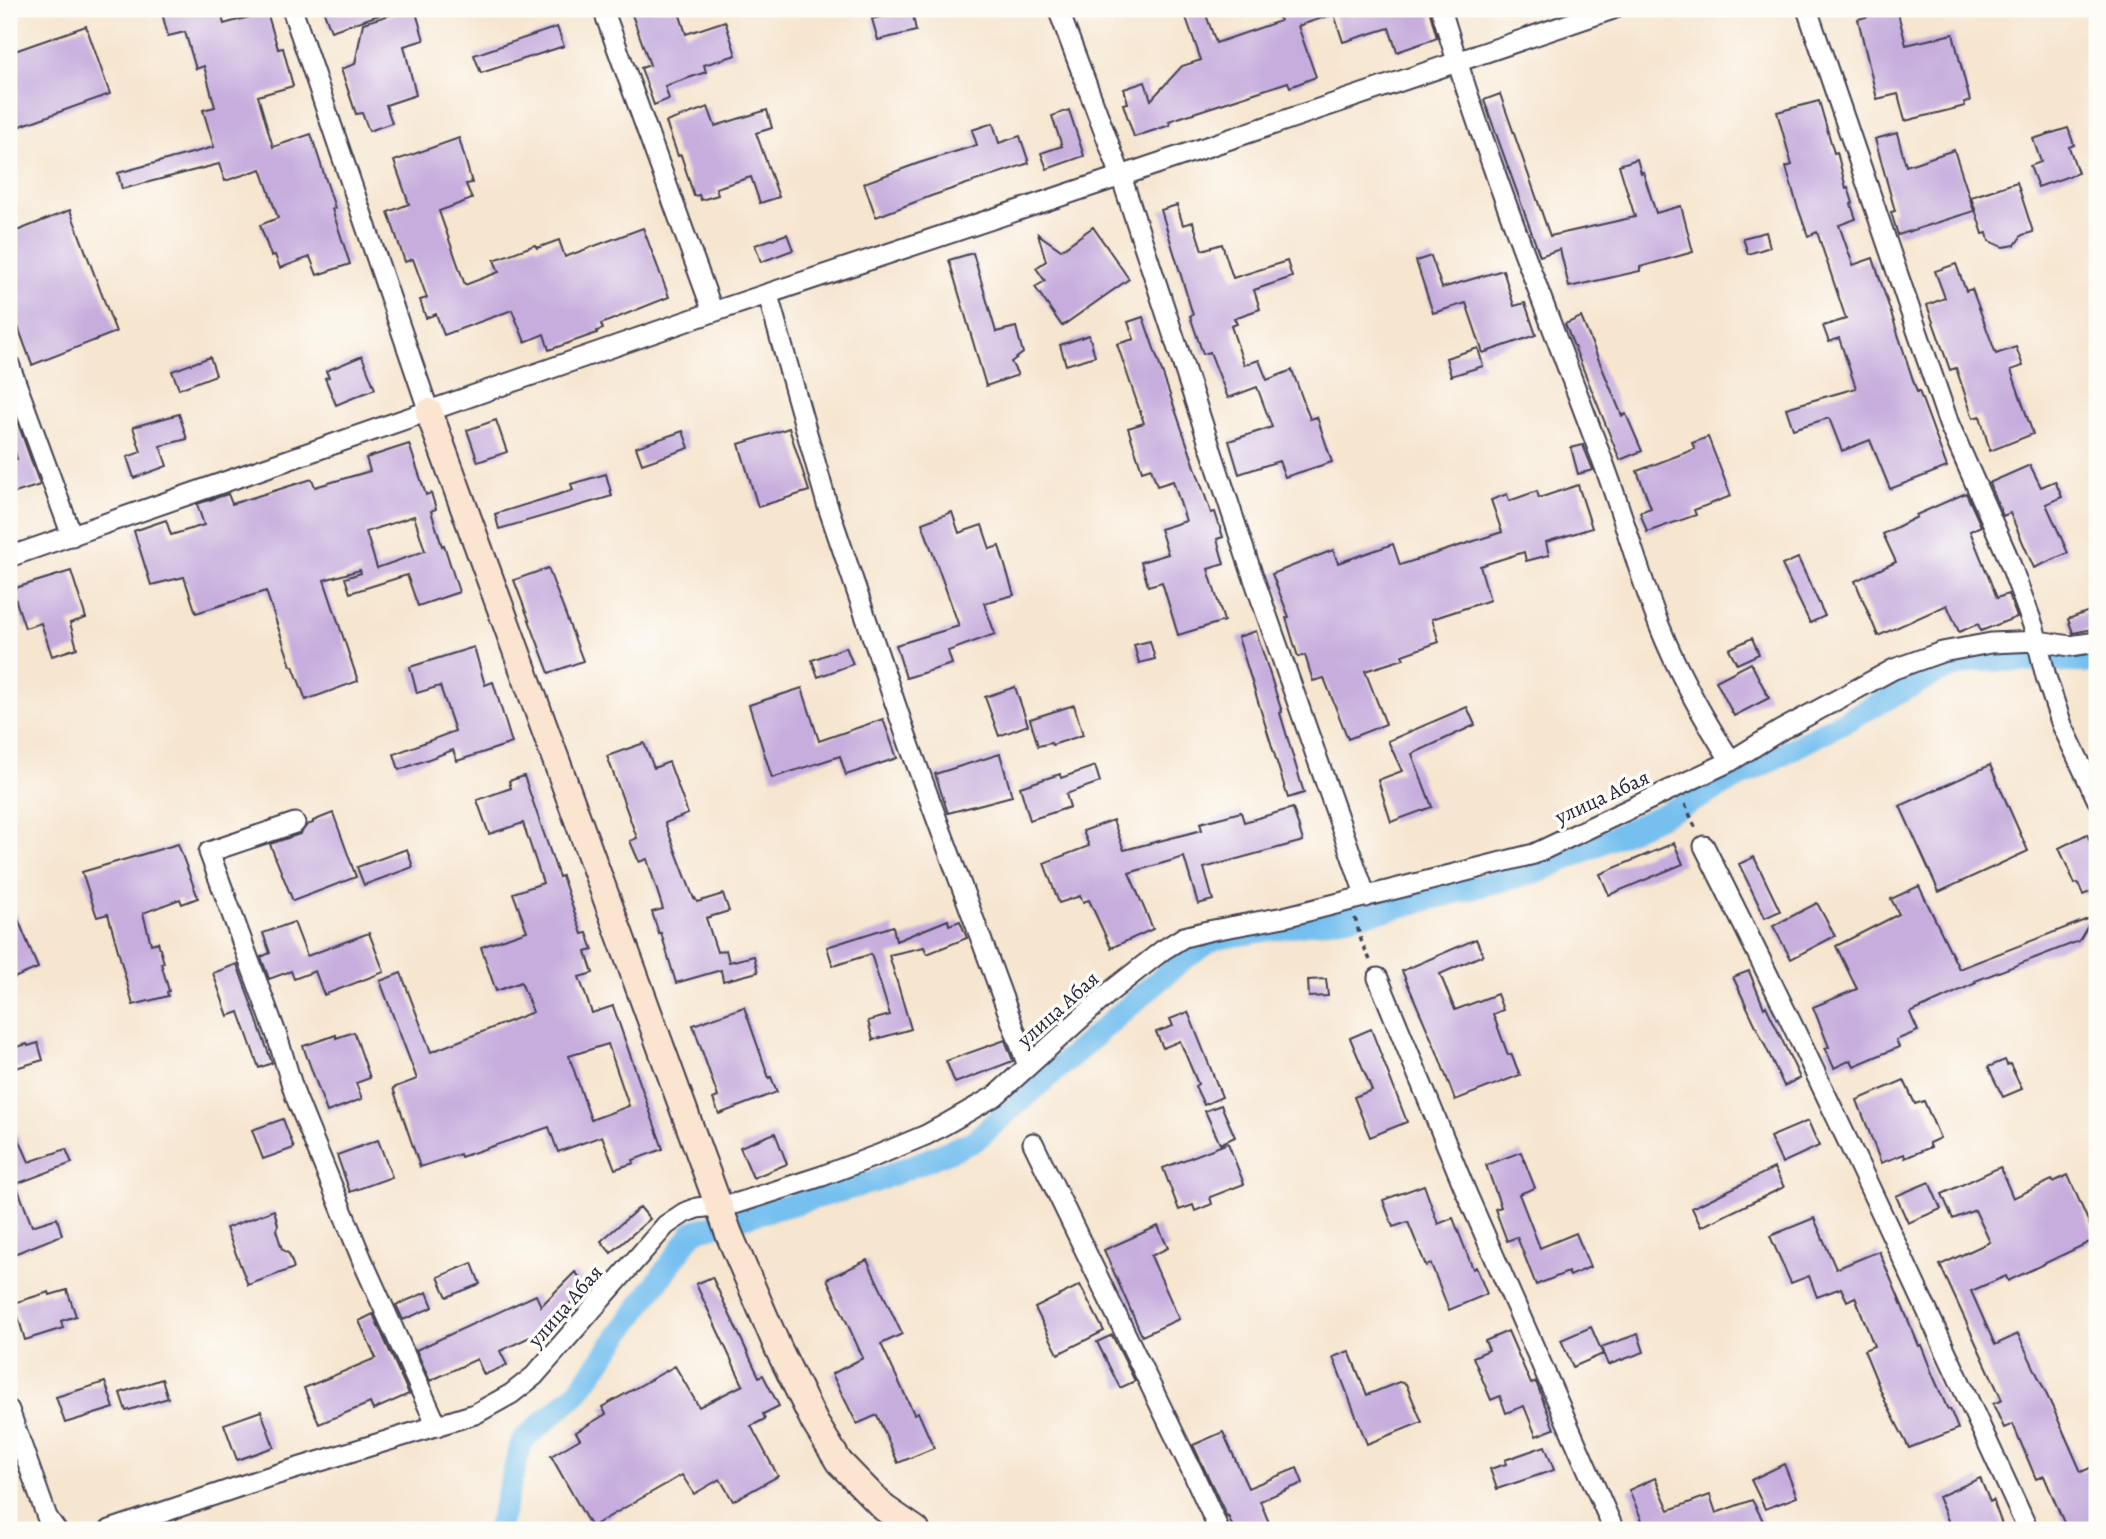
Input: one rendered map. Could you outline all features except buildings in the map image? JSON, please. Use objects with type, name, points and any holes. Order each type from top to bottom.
[{"type":"main road","points":[[429,412],[724,1218],[778,1348],[815,1423],[839,1462],[884,1508],[916,1530]]},
{"type":"street","points":[[292,9],[429,412]]},
{"type":"street","points":[[603,9],[713,312]]},
{"type":"street","points":[[1058,9],[1121,176],[1247,559],[1366,897]]},
{"type":"street","points":[[1441,9],[1503,192],[1610,481],[1660,626],[1700,711],[1731,761]]},
{"type":"street","points":[[9,557],[713,312],[1614,9]]},
{"type":"street","points":[[1807,9],[1949,424],[2007,555],[2039,645],[2046,677],[2062,725],[2097,799]]},
{"type":"street","points":[[768,295],[827,504],[909,744],[1028,1066]]},
{"type":"street","points":[[9,364],[72,536]]},
{"type":"street","name":"улица Абая","points":[[110,1530],[265,1478],[475,1414],[511,1394],[534,1376],[666,1225],[697,1208],[724,1218],[738,1203],[822,1176],[926,1135],[995,1096],[1111,991],[1184,937],[1284,917],[1534,854],[1731,761],[1781,730],[1894,669],[1942,652],[1991,643],[2070,646],[2097,642]]},
{"type":"street","points":[[295,823],[209,852],[277,1036],[295,1095],[363,1262],[437,1426]]},
{"type":"street","points":[[1704,846],[1940,1337],[2028,1530]]},
{"type":"street","points":[[1378,978],[1466,1192],[1614,1530]]},
{"type":"street","points":[[1033,1143],[1194,1473],[1219,1530]]},
{"type":"street","points":[[9,1410],[47,1517],[56,1530]]},
{"type":"waterway","points":[[498,1530],[522,1441],[578,1392],[694,1231],[873,1182],[974,1141],[1181,961],[1214,939],[1386,910],[1542,870],[1695,800],[1938,672],[1974,660],[2097,662]]}]
